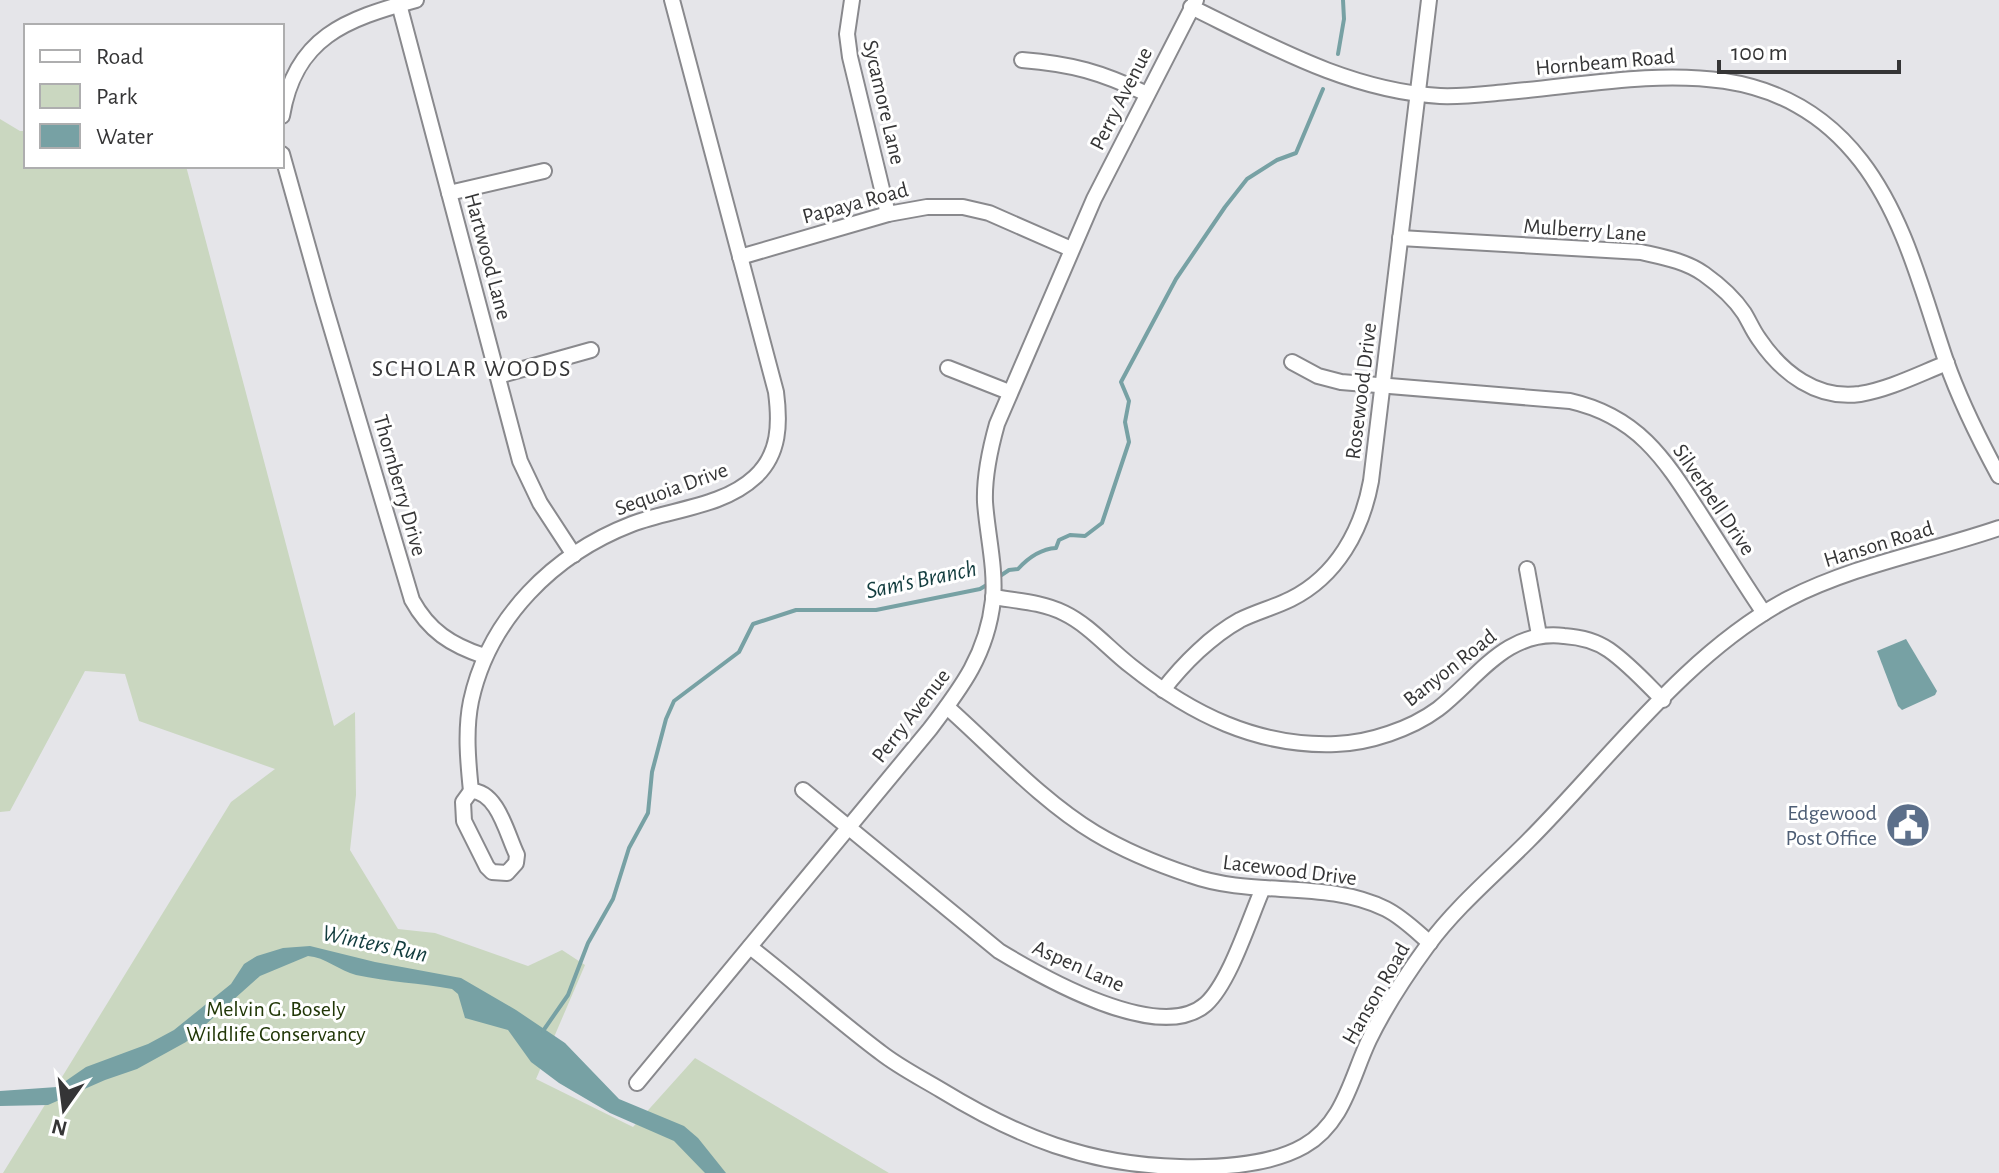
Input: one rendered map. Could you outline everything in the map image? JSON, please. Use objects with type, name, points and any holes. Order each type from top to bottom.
[{"type":"street","points":[[284,110],[296,73],[318,41],[347,22],[416,0]]},
{"type":"street","name":"Sequoia Drive","points":[[471,791],[479,791],[489,797],[517,855],[516,863],[507,873],[492,872],[487,867],[464,821],[463,802],[471,791],[468,723],[484,656],[512,613],[551,570],[601,538],[633,524],[735,491],[765,467],[778,435],[776,392],[672,0]]},
{"type":"street","name":"Sycamore Lane","points":[[852,0],[847,34],[850,57],[888,214]]},
{"type":"street","name":"Rosewood Drive","points":[[1163,690],[1211,641],[1240,621],[1309,589],[1352,540],[1368,498],[1429,0]]},
{"type":"street","name":"Hartwood Lane","points":[[399,4],[523,471],[574,555]]},
{"type":"street","name":"Hornbeam Road","points":[[1194,4],[1331,73],[1385,89],[1458,96],[1669,75],[1709,77],[1737,83],[1798,106],[1830,129],[1860,159],[1882,191],[1899,228],[1975,433],[1999,476]]},
{"type":"street","name":"Perry Avenue","points":[[637,1083],[972,673],[987,629],[993,597],[985,499],[997,424],[1094,199],[1194,4]]},
{"type":"street","points":[[1022,60],[1055,62],[1098,72],[1147,94]]},
{"type":"street","name":"Thornberry Drive","points":[[284,161],[412,600],[422,618],[448,642],[484,656]]},
{"type":"street","points":[[449,193],[544,171]]},
{"type":"street","name":"Papaya Road","points":[[740,257],[888,214],[927,207],[963,207],[1017,223],[1071,249]]},
{"type":"street","name":"Mulberry Lane","points":[[1400,238],[1641,252],[1671,259],[1703,273],[1726,293],[1743,311],[1757,338],[1791,376],[1831,393],[1858,394],[1947,363]]},
{"type":"street","points":[[498,376],[591,350]]},
{"type":"street","name":"Silverbell Drive","points":[[1292,362],[1304,370],[1330,379],[1570,401],[1610,414],[1634,429],[1665,460],[1764,613]]},
{"type":"street","points":[[948,368],[1009,392]]},
{"type":"street","name":"Hanson Road","points":[[750,947],[883,1055],[984,1116],[1028,1137],[1104,1160],[1159,1167],[1210,1168],[1278,1157],[1299,1149],[1327,1128],[1346,1098],[1380,1020],[1430,943],[1496,870],[1715,649],[1764,613],[1832,579],[1999,528]]},
{"type":"street","points":[[1527,569],[1539,635]]},
{"type":"street","name":"Banyon Road","points":[[993,597],[1041,604],[1065,613],[1163,690],[1200,714],[1248,733],[1294,743],[1340,744],[1389,733],[1415,723],[1436,710],[1495,655],[1510,645],[1539,635],[1576,637],[1602,646],[1663,700]]},
{"type":"street","name":"Lacewood Drive","points":[[947,707],[1056,804],[1093,832],[1121,847],[1193,877],[1230,885],[1345,895],[1368,901],[1389,911],[1430,943]]},
{"type":"street","name":"Aspen Lane","points":[[803,790],[999,951],[1105,1004],[1164,1017],[1193,1012],[1214,995],[1231,964],[1263,888]]},
{"type":"green space","name":"Melvin G. Bosely Wildlife Conservancy","points":[[0,119],[24,131],[24,168],[187,168],[334,726],[355,712],[356,795],[350,850],[398,929],[435,933],[528,966],[562,950],[585,965],[536,1079],[633,1127],[695,1058],[889,1173],[3,1173],[231,802],[275,769],[139,721],[125,674],[85,671],[10,811],[0,812]]},
{"type":"water","points":[[1906,639],[1937,691],[1935,695],[1902,710],[1877,651]]},
{"type":"water","points":[[310,946],[461,978],[565,1043],[619,1099],[684,1126],[698,1138],[726,1173],[705,1173],[674,1141],[610,1113],[559,1083],[531,1062],[508,1030],[465,1018],[458,994],[452,989],[356,975],[308,956],[260,976],[186,1042],[137,1069],[48,1105],[0,1106],[0,1091],[57,1087],[86,1067],[148,1044],[174,1030],[231,984],[244,964],[257,956],[283,948]]},
{"type":"waterway","name":"Sam's Branch","points":[[1338,54],[1344,19],[1343,0]]},
{"type":"waterway","name":"Sam's Branch","points":[[997,578],[1009,570],[1018,569],[1040,552],[1056,548],[1059,540],[1070,535],[1085,536],[1102,523],[1129,442],[1125,422],[1129,401],[1121,382],[1176,279],[1225,207],[1247,179],[1277,160],[1296,153],[1323,89]]},
{"type":"waterway","name":"Sam's Branch","points":[[543,1031],[568,995],[588,943],[613,899],[629,848],[648,813],[652,772],[674,701],[739,652],[753,624],[796,610],[876,610],[980,589],[990,583]]},
{"type":"place","name":"Edgewood Post Office","points":[[1908,825]]},
{"type":"district","name":"SCHOLAR WOODS","points":[[472,368]]},
{"type":"water label","name":"Winters Run","points":[[375,943]]}]
